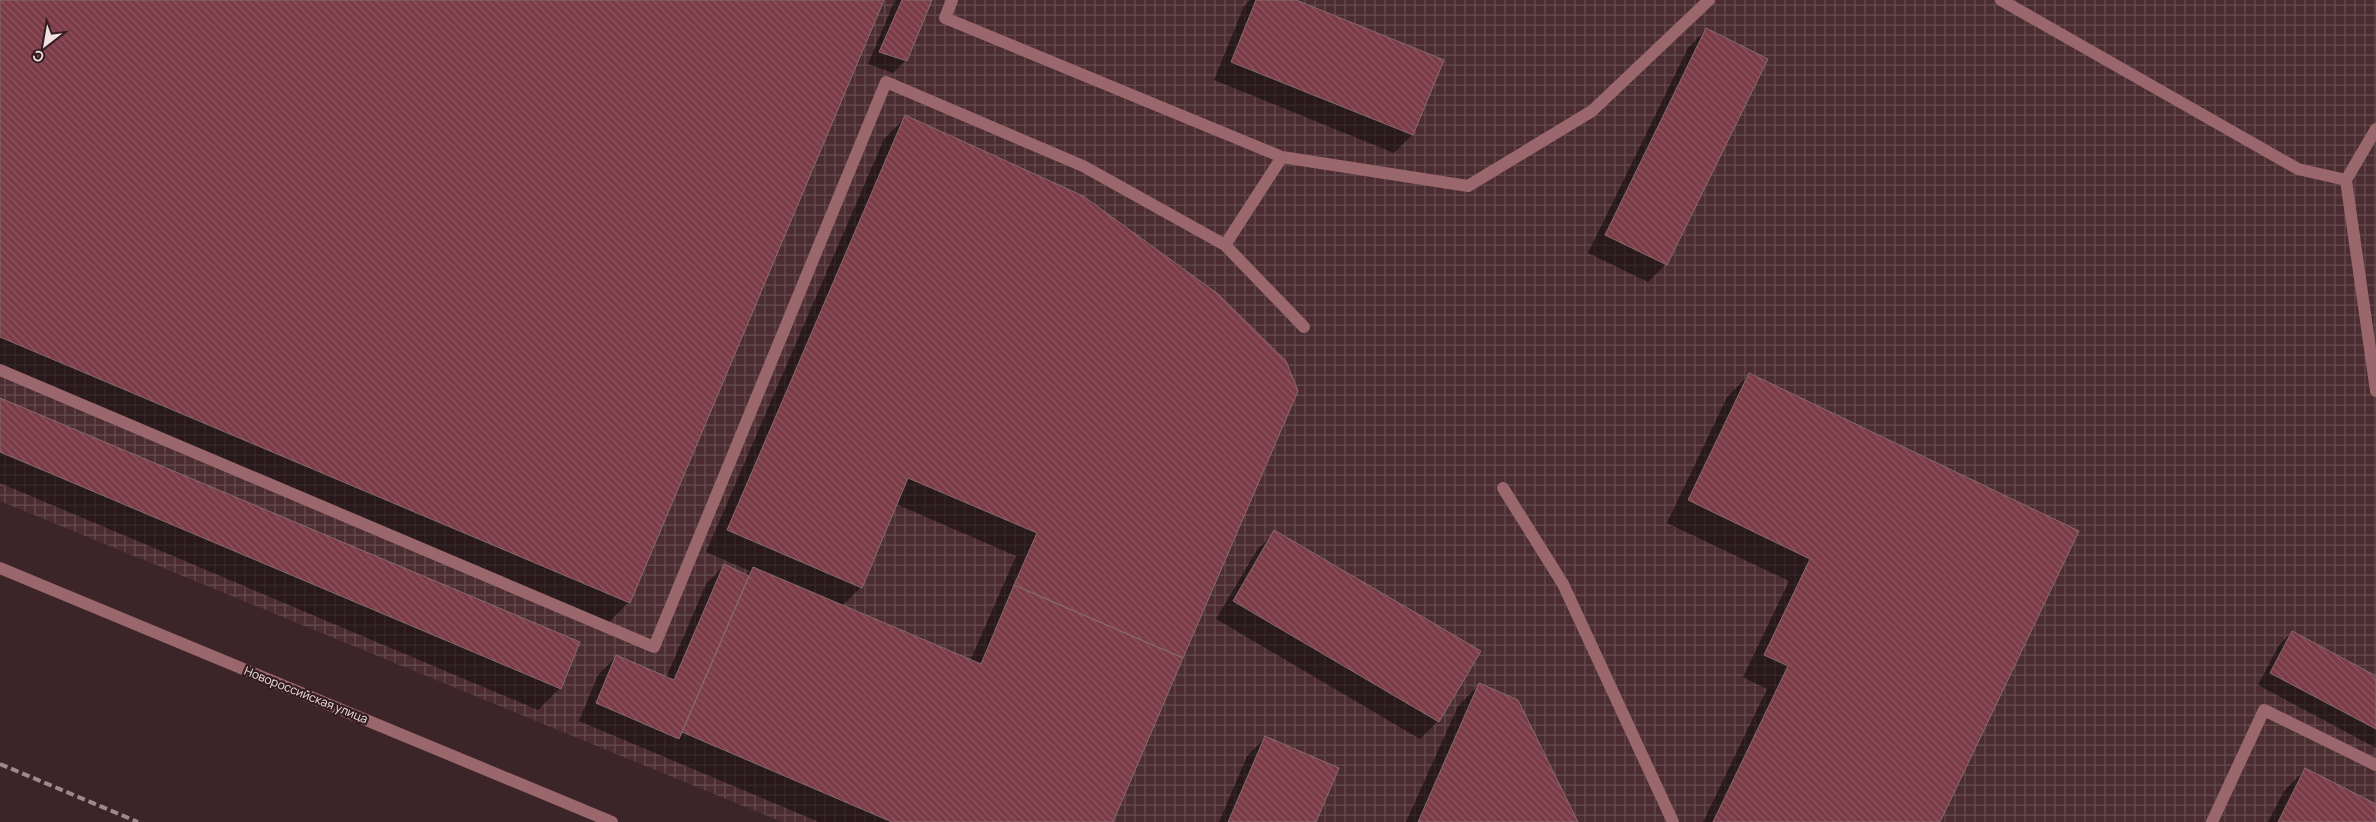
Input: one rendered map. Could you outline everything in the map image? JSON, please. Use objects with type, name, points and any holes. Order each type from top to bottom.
[{"type":"street","points":[[952,0],[945,18],[1282,157],[1468,186],[1592,111],[1709,0]]},
{"type":"street","points":[[2001,0],[2298,169],[2346,180]]},
{"type":"street","points":[[0,370],[654,647],[886,82],[1083,166],[1225,246],[1304,327]]},
{"type":"street","points":[[2376,128],[2346,180],[2372,324],[2376,391]]},
{"type":"street","points":[[1225,246],[1282,157]]},
{"type":"street","points":[[1503,488],[1563,584],[1674,822]]},
{"type":"street","name":"Новороссийская улица","points":[[0,568],[612,822]]},
{"type":"street","points":[[2212,822],[2264,710],[2376,765]]},
{"type":"shaded area","points":[[0,0],[2376,0],[2376,822],[782,822],[0,501]]},
{"type":"building","points":[[0,0],[884,0],[630,603],[0,337]]},
{"type":"building","points":[[902,0],[932,0],[907,61],[879,52]]},
{"type":"building","points":[[1256,0],[1296,0],[1444,60],[1413,135],[1231,62]]},
{"type":"building","points":[[1706,28],[1768,59],[1667,265],[1605,235]]},
{"type":"building","points":[[905,115],[1083,196],[1218,294],[1286,361],[1298,391],[1183,658],[1014,585],[1037,533],[908,478],[862,588],[727,530]]},
{"type":"building","points":[[1749,373],[2079,531],[1940,822],[1713,822],[1788,666],[1764,655],[1810,559],[1688,500]]},
{"type":"building","points":[[0,398],[580,642],[561,689],[0,452]]},
{"type":"building","points":[[1274,530],[1481,651],[1439,722],[1233,601]]},
{"type":"building","points":[[724,564],[749,576],[679,739],[596,703],[616,655],[674,680]]},
{"type":"building","points":[[753,567],[981,664],[1014,585],[1183,658],[1113,822],[892,822],[682,732]]},
{"type":"building","points":[[2292,631],[2376,676],[2376,729],[2270,673]]},
{"type":"building","points":[[1479,683],[1518,700],[1578,822],[1418,822]]},
{"type":"building","points":[[1265,736],[1339,768],[1316,822],[1228,822]]},
{"type":"building","points":[[2305,768],[2376,804],[2376,822],[2278,822]]},
{"type":"railway","points":[[0,764],[138,822]]}]
